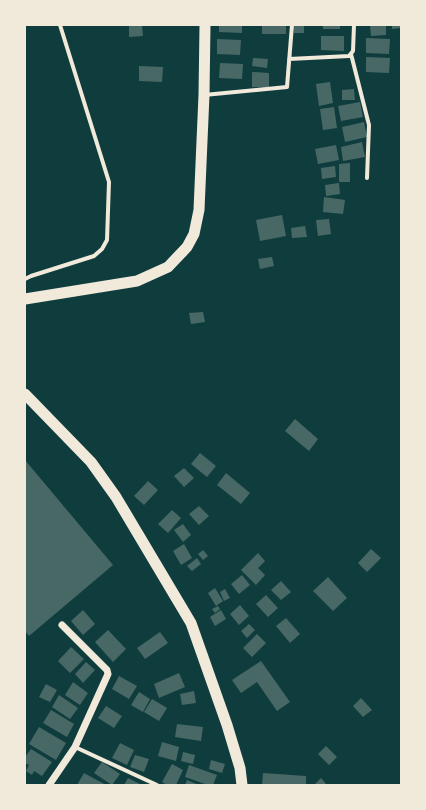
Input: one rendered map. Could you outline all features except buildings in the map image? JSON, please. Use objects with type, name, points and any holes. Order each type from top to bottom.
[{"type":"highway","points":[[25,299],[137,281],[168,267],[187,247],[194,234],[199,210],[204,95],[205,25]]},
{"type":"highway","points":[[25,394],[90,462],[116,496],[191,623],[227,724],[240,768],[242,785]]},
{"type":"street","points":[[25,279],[94,256],[102,249],[107,240],[109,182],[60,25]]},
{"type":"street","points":[[204,95],[285,88],[288,86],[292,25]]},
{"type":"street","points":[[354,25],[351,54],[369,125],[367,178]]},
{"type":"street","points":[[289,59],[349,56],[351,54]]},
{"type":"street","points":[[50,785],[75,747],[108,672],[62,625]]},
{"type":"street","points":[[75,747],[157,785]]}]
